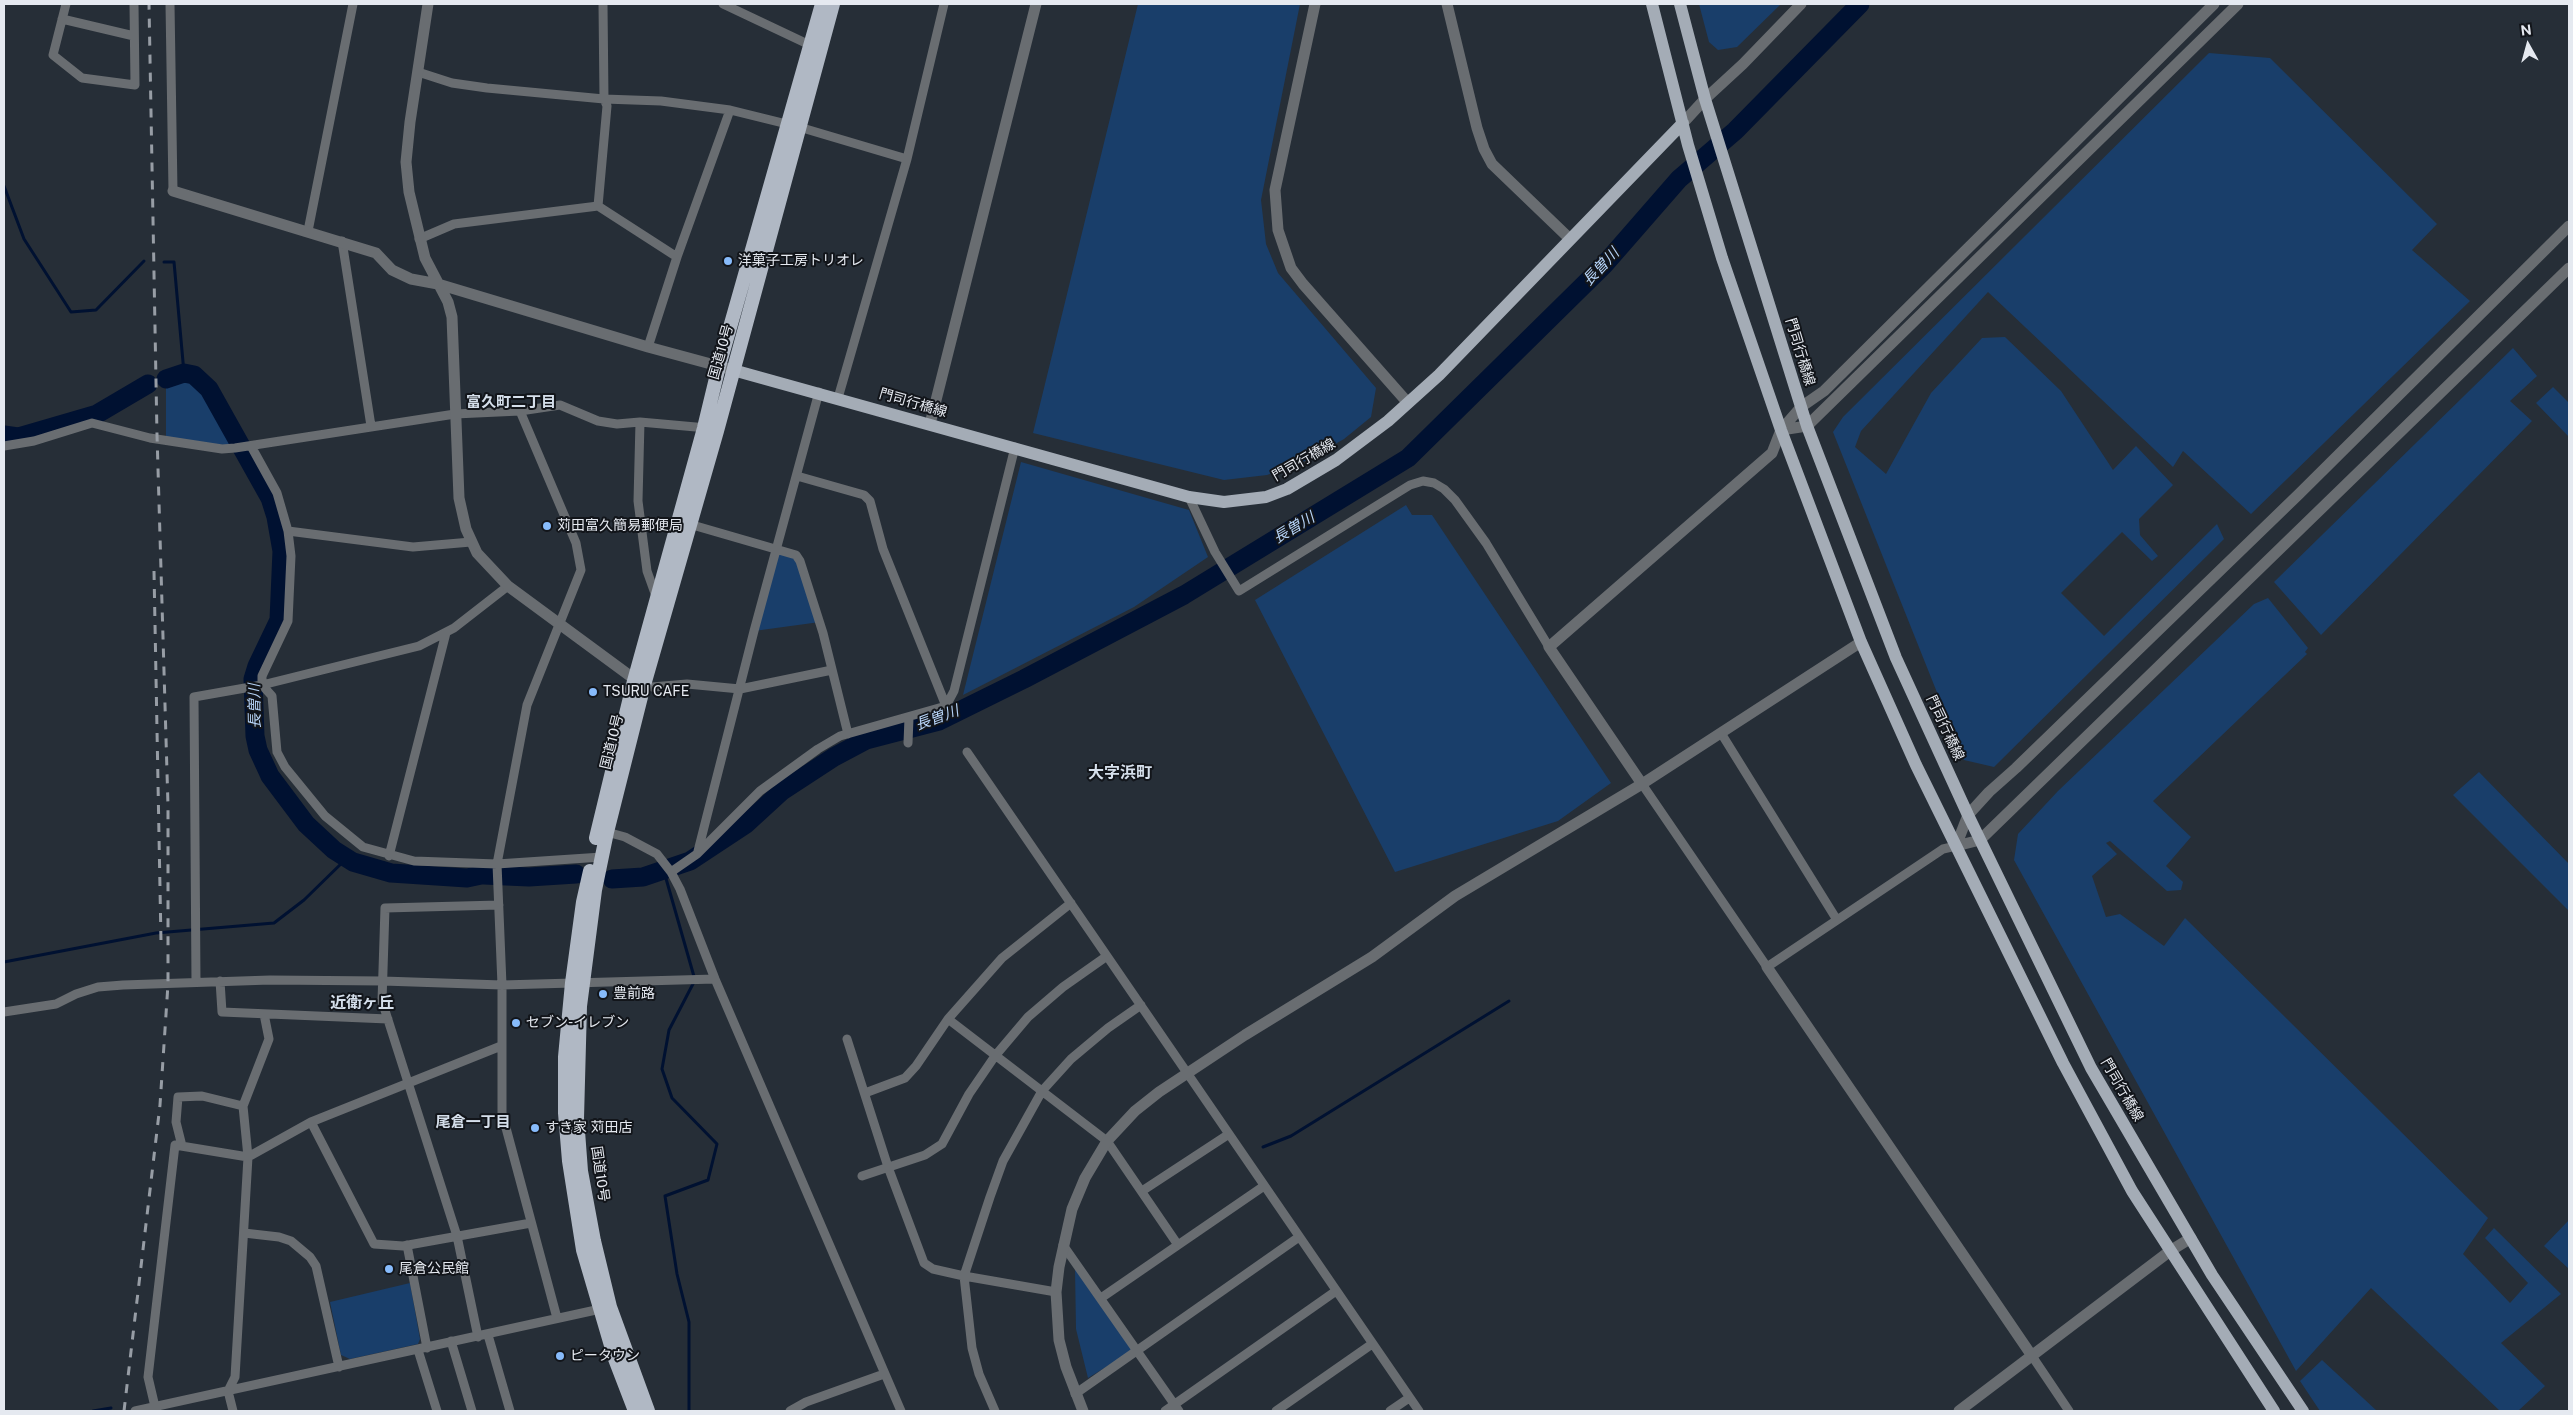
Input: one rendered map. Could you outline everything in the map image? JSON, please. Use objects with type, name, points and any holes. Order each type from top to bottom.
[{"type":"highway","name":"国道10号","points":[[648,1411],[583,1250],[569,1161],[565,1112],[565,1057],[578,983],[582,902],[597,857],[657,602],[711,429],[733,370],[815,48],[822,4]]},
{"type":"highway","name":"国道10号","points":[[815,48],[833,4]]},
{"type":"highway","name":"国道10号","points":[[639,683],[663,620],[689,524],[711,429],[719,366],[794,126]]},
{"type":"highway","name":"国道10号","points":[[605,1308],[635,1411]]},
{"type":"main road","points":[[1652,4],[1684,123],[1688,146],[1722,258],[1781,430],[1861,642],[1916,765],[2063,1063],[2132,1191],[2274,1411]]},
{"type":"main road","name":"門司行橋線","points":[[1680,4],[1705,99],[1807,426],[1896,658],[1968,815],[2091,1068],[2212,1275],[2303,1411]]},
{"type":"main road","name":"門司行橋線","points":[[733,370],[819,392],[1189,497],[1224,502],[1266,498],[1286,489],[1336,460],[1388,421],[1460,354],[1684,123]]},
{"type":"street","points":[[66,4],[53,55],[82,78],[135,85],[134,4]]},
{"type":"street","points":[[170,4],[173,191],[342,241],[376,253],[392,270],[411,279],[438,284],[648,347],[733,370]]},
{"type":"street","points":[[308,231],[353,4]]},
{"type":"street","points":[[428,4],[406,162],[409,192],[419,238],[425,258],[448,302],[452,317],[459,498],[471,542],[492,571],[508,586],[639,683],[652,687],[687,684],[740,689],[832,670]]},
{"type":"street","points":[[598,206],[607,106],[604,99],[603,4]]},
{"type":"street","points":[[727,4],[815,48]]},
{"type":"street","points":[[838,398],[907,159],[944,4]]},
{"type":"street","points":[[930,424],[1036,4]]},
{"type":"street","points":[[1315,4],[1276,190],[1278,230],[1291,268],[1303,284],[1408,403]]},
{"type":"street","points":[[1447,4],[1477,128],[1484,149],[1492,164],[1570,239]]},
{"type":"street","points":[[1684,123],[1705,99],[1743,64],[1801,4]]},
{"type":"street","points":[[1549,647],[1772,453],[1781,430],[1801,407],[1824,391],[2214,4]]},
{"type":"street","points":[[1781,430],[1807,426],[2238,4]]},
{"type":"street","points":[[62,19],[134,36]]},
{"type":"street","points":[[418,72],[452,83],[604,99],[661,101],[730,110],[794,126],[907,159]]},
{"type":"street","points":[[648,347],[677,257],[730,110]]},
{"type":"street","points":[[419,238],[454,224],[598,206],[677,257]]},
{"type":"street","points":[[1956,846],[1968,815],[1989,792],[2299,494],[2569,226]]},
{"type":"street","points":[[342,241],[371,426]]},
{"type":"street","points":[[1767,967],[1943,850],[1980,840],[2569,268]]},
{"type":"street","points":[[697,854],[704,837],[740,689],[819,392]]},
{"type":"street","points":[[4,446],[34,441],[92,423],[150,438],[222,449],[455,414],[520,411],[560,405],[598,421],[616,424],[640,422],[711,429]]},
{"type":"street","points":[[520,411],[576,543],[581,570],[527,705],[497,864],[502,985],[502,1114],[557,1318]]},
{"type":"street","points":[[640,422],[638,501],[647,571],[663,620]]},
{"type":"street","points":[[249,446],[277,493],[288,531],[291,556],[288,621],[262,676],[262,685],[272,696],[277,752],[285,767],[324,816],[351,840],[363,847],[389,856],[414,861],[497,864],[597,857]]},
{"type":"street","points":[[672,872],[697,854],[760,791],[818,749],[840,736],[909,721],[946,706],[954,691],[1015,448]]},
{"type":"street","points":[[797,476],[864,495],[870,501],[883,549],[946,706]]},
{"type":"street","points":[[1189,497],[1215,552],[1239,590],[1410,485],[1424,481],[1444,488],[1486,543],[1549,647],[2069,1411]]},
{"type":"street","points":[[689,524],[796,555],[800,561],[832,670],[848,734]]},
{"type":"street","points":[[288,531],[413,547],[471,542]]},
{"type":"street","points":[[196,982],[194,697],[262,685],[419,646],[446,633],[508,586]]},
{"type":"street","points":[[389,856],[446,633]]},
{"type":"street","points":[[1083,1411],[1074,1394],[1060,1340],[1056,1292],[1063,1245],[1072,1209],[1082,1186],[1107,1141],[1134,1111],[1187,1073],[1282,1011],[1372,957],[1455,896],[1642,784],[1861,642]]},
{"type":"street","points":[[908,744],[909,721]]},
{"type":"street","points":[[1721,733],[1837,920]]},
{"type":"street","points":[[967,752],[1418,1411]]},
{"type":"street","points":[[602,831],[624,837],[657,854],[672,872],[715,979],[901,1411]]},
{"type":"street","points":[[866,1093],[905,1078],[916,1066],[948,1019],[1002,958],[1071,903]]},
{"type":"street","points":[[478,1337],[457,1236],[382,1001],[385,908],[499,905]]},
{"type":"street","points":[[862,1176],[926,1155],[942,1144],[969,1094],[995,1056],[1028,1017],[1063,987],[1107,956]]},
{"type":"street","points":[[4,1012],[56,1004],[76,994],[98,987],[196,982],[383,981],[502,985],[715,979]]},
{"type":"street","points":[[220,981],[222,1012],[388,1019]]},
{"type":"street","points":[[995,1411],[979,1374],[972,1348],[964,1276],[1003,1161],[1042,1091],[1086,1047],[1141,1005]]},
{"type":"street","points":[[233,1411],[228,1391],[235,1377],[248,1157],[243,1106],[269,1039],[264,1014]]},
{"type":"street","points":[[948,1019],[1107,1141],[1178,1245]]},
{"type":"street","points":[[847,1039],[866,1093],[888,1167],[924,1263],[932,1269],[1056,1292]]},
{"type":"street","points":[[156,1410],[148,1377],[175,1146],[248,1157],[311,1122],[501,1046]]},
{"type":"street","points":[[182,1146],[176,1122],[178,1097],[202,1096],[243,1106]]},
{"type":"street","points":[[311,1122],[374,1244],[408,1245],[531,1223]]},
{"type":"street","points":[[1142,1191],[1229,1134]]},
{"type":"street","points":[[1101,1298],[1264,1186]]},
{"type":"street","points":[[244,1233],[279,1237],[291,1241],[310,1256],[316,1266],[339,1367]]},
{"type":"street","points":[[1074,1394],[1300,1237]]},
{"type":"street","points":[[1959,1411],[2170,1251],[2191,1238]]},
{"type":"street","points":[[408,1245],[422,1349],[437,1411]]},
{"type":"street","points":[[1063,1245],[1177,1408]]},
{"type":"street","points":[[1166,1411],[1177,1408],[1336,1291]]},
{"type":"street","points":[[135,1411],[156,1410],[228,1391],[605,1308]]},
{"type":"street","points":[[488,1335],[510,1411]]},
{"type":"street","points":[[451,1341],[472,1411]]},
{"type":"street","points":[[1276,1411],[1372,1344]]},
{"type":"street","points":[[790,1411],[806,1402],[884,1374]]},
{"type":"street","points":[[1390,1411],[1409,1398]]},
{"type":"shaded area","points":[[1138,4],[1300,4],[1261,200],[1266,244],[1278,273],[1376,388],[1371,417],[1344,439],[1307,460],[1267,475],[1224,480],[1033,433]]},
{"type":"shaded area","points":[[1699,4],[1781,4],[1737,47],[1718,50],[1709,42]]},
{"type":"shaded area","points":[[2209,53],[2270,58],[2437,224],[2412,250],[2470,301],[2251,514],[2183,451],[2173,467],[1988,292],[1861,431],[1855,447],[1886,474],[1931,393],[1982,338],[2005,337],[2061,391],[2113,470],[2136,446],[2173,485],[2139,519],[2140,535],[2158,556],[2152,561],[2122,532],[2061,593],[2104,636],[2217,524],[2224,539],[1994,767],[1964,760],[1833,432],[1843,417]]},
{"type":"shaded area","points":[[2513,348],[2537,376],[2510,401],[2532,421],[2321,635],[2274,582]]},
{"type":"shaded area","points":[[184,373],[200,378],[209,389],[243,447],[166,439],[166,379]]},
{"type":"shaded area","points":[[2553,387],[2569,403],[2569,437],[2536,403]]},
{"type":"shaded area","points":[[1021,462],[1189,510],[1208,557],[1134,607],[963,695]]},
{"type":"shaded area","points":[[1406,505],[1412,515],[1432,515],[1611,783],[1558,821],[1395,872],[1255,600]]},
{"type":"shaded area","points":[[777,551],[796,555],[820,622],[754,631]]},
{"type":"shaded area","points":[[2268,598],[2308,648],[2305,652],[2307,654],[2153,801],[2191,837],[2166,866],[2183,882],[2181,890],[2167,891],[2110,841],[2106,843],[2117,854],[2092,876],[2106,917],[2120,914],[2164,946],[2185,918],[2488,1218],[2463,1254],[2510,1303],[2528,1283],[2485,1238],[2494,1228],[2561,1294],[2501,1343],[2545,1386],[2518,1411],[2500,1411],[2371,1288],[2296,1371],[2014,860],[2018,834],[2058,791],[2254,604]]},
{"type":"shaded area","points":[[2479,772],[2569,864],[2569,911],[2453,795]]},
{"type":"shaded area","points":[[2569,1220],[2569,1269],[2544,1246]]},
{"type":"shaded area","points":[[1075,1268],[1139,1347],[1088,1378],[1076,1329]]},
{"type":"shaded area","points":[[410,1283],[420,1339],[418,1344],[350,1359],[341,1355],[330,1302]]},
{"type":"shaded area","points":[[2322,1360],[2377,1411],[2320,1411],[2300,1381]]},
{"type":"waterway","name":"長曽川","points":[[612,879],[643,877],[690,861],[746,824],[782,791],[834,757],[866,740],[939,721],[1024,679],[1184,595],[1408,458],[1604,265],[1679,179],[1735,131],[1860,4]]},
{"type":"waterway","points":[[4,186],[24,239],[71,312],[96,310],[144,261]]},
{"type":"waterway","points":[[164,262],[174,262],[184,373]]},
{"type":"waterway","name":"長曽川","points":[[166,379],[184,373],[194,375],[209,389],[270,498],[276,517],[282,551],[279,620],[257,666],[253,679],[255,736],[258,750],[270,776],[306,824],[334,850],[353,862],[391,873],[467,878],[486,874],[484,875],[529,877],[576,874]]},
{"type":"waterway","name":"長曽川","points":[[4,435],[18,437],[97,414],[148,384]]},
{"type":"waterway","points":[[4,962],[156,933],[274,923],[304,900],[347,858]]},
{"type":"waterway","points":[[663,868],[695,980],[669,1030],[662,1069],[672,1098],[717,1144],[708,1180],[665,1196],[677,1274],[689,1322],[689,1411]]},
{"type":"waterway","points":[[1263,1147],[1291,1136],[1509,1001]]},
{"type":"waterway","points":[[93,1411],[111,1408]]},
{"type":"railway","points":[[124,1411],[160,1105],[168,984],[168,806],[157,435],[149,4]]},
{"type":"railway","points":[[154,571],[161,941]]},
{"type":"place","name":"洋菓子工房トリオレ","points":[[728,261]]},
{"type":"place","name":"苅田富久簡易郵便局","points":[[547,526]]},
{"type":"place","name":"TSURU CAFE","points":[[593,692]]},
{"type":"place","name":"豊前路","points":[[603,994]]},
{"type":"place","name":"セブン-イレブン","points":[[516,1023]]},
{"type":"place","name":"すき家 苅田店","points":[[535,1128]]},
{"type":"place","name":"尾倉公民館","points":[[389,1269]]},
{"type":"place","name":"ピータウン","points":[[560,1356]]},
{"type":"district","name":"富久町二丁目","points":[[511,402]]},
{"type":"district","name":"大字浜町","points":[[1120,773]]},
{"type":"district","name":"近衛ヶ丘","points":[[362,1003]]},
{"type":"district","name":"尾倉一丁目","points":[[473,1122]]}]
